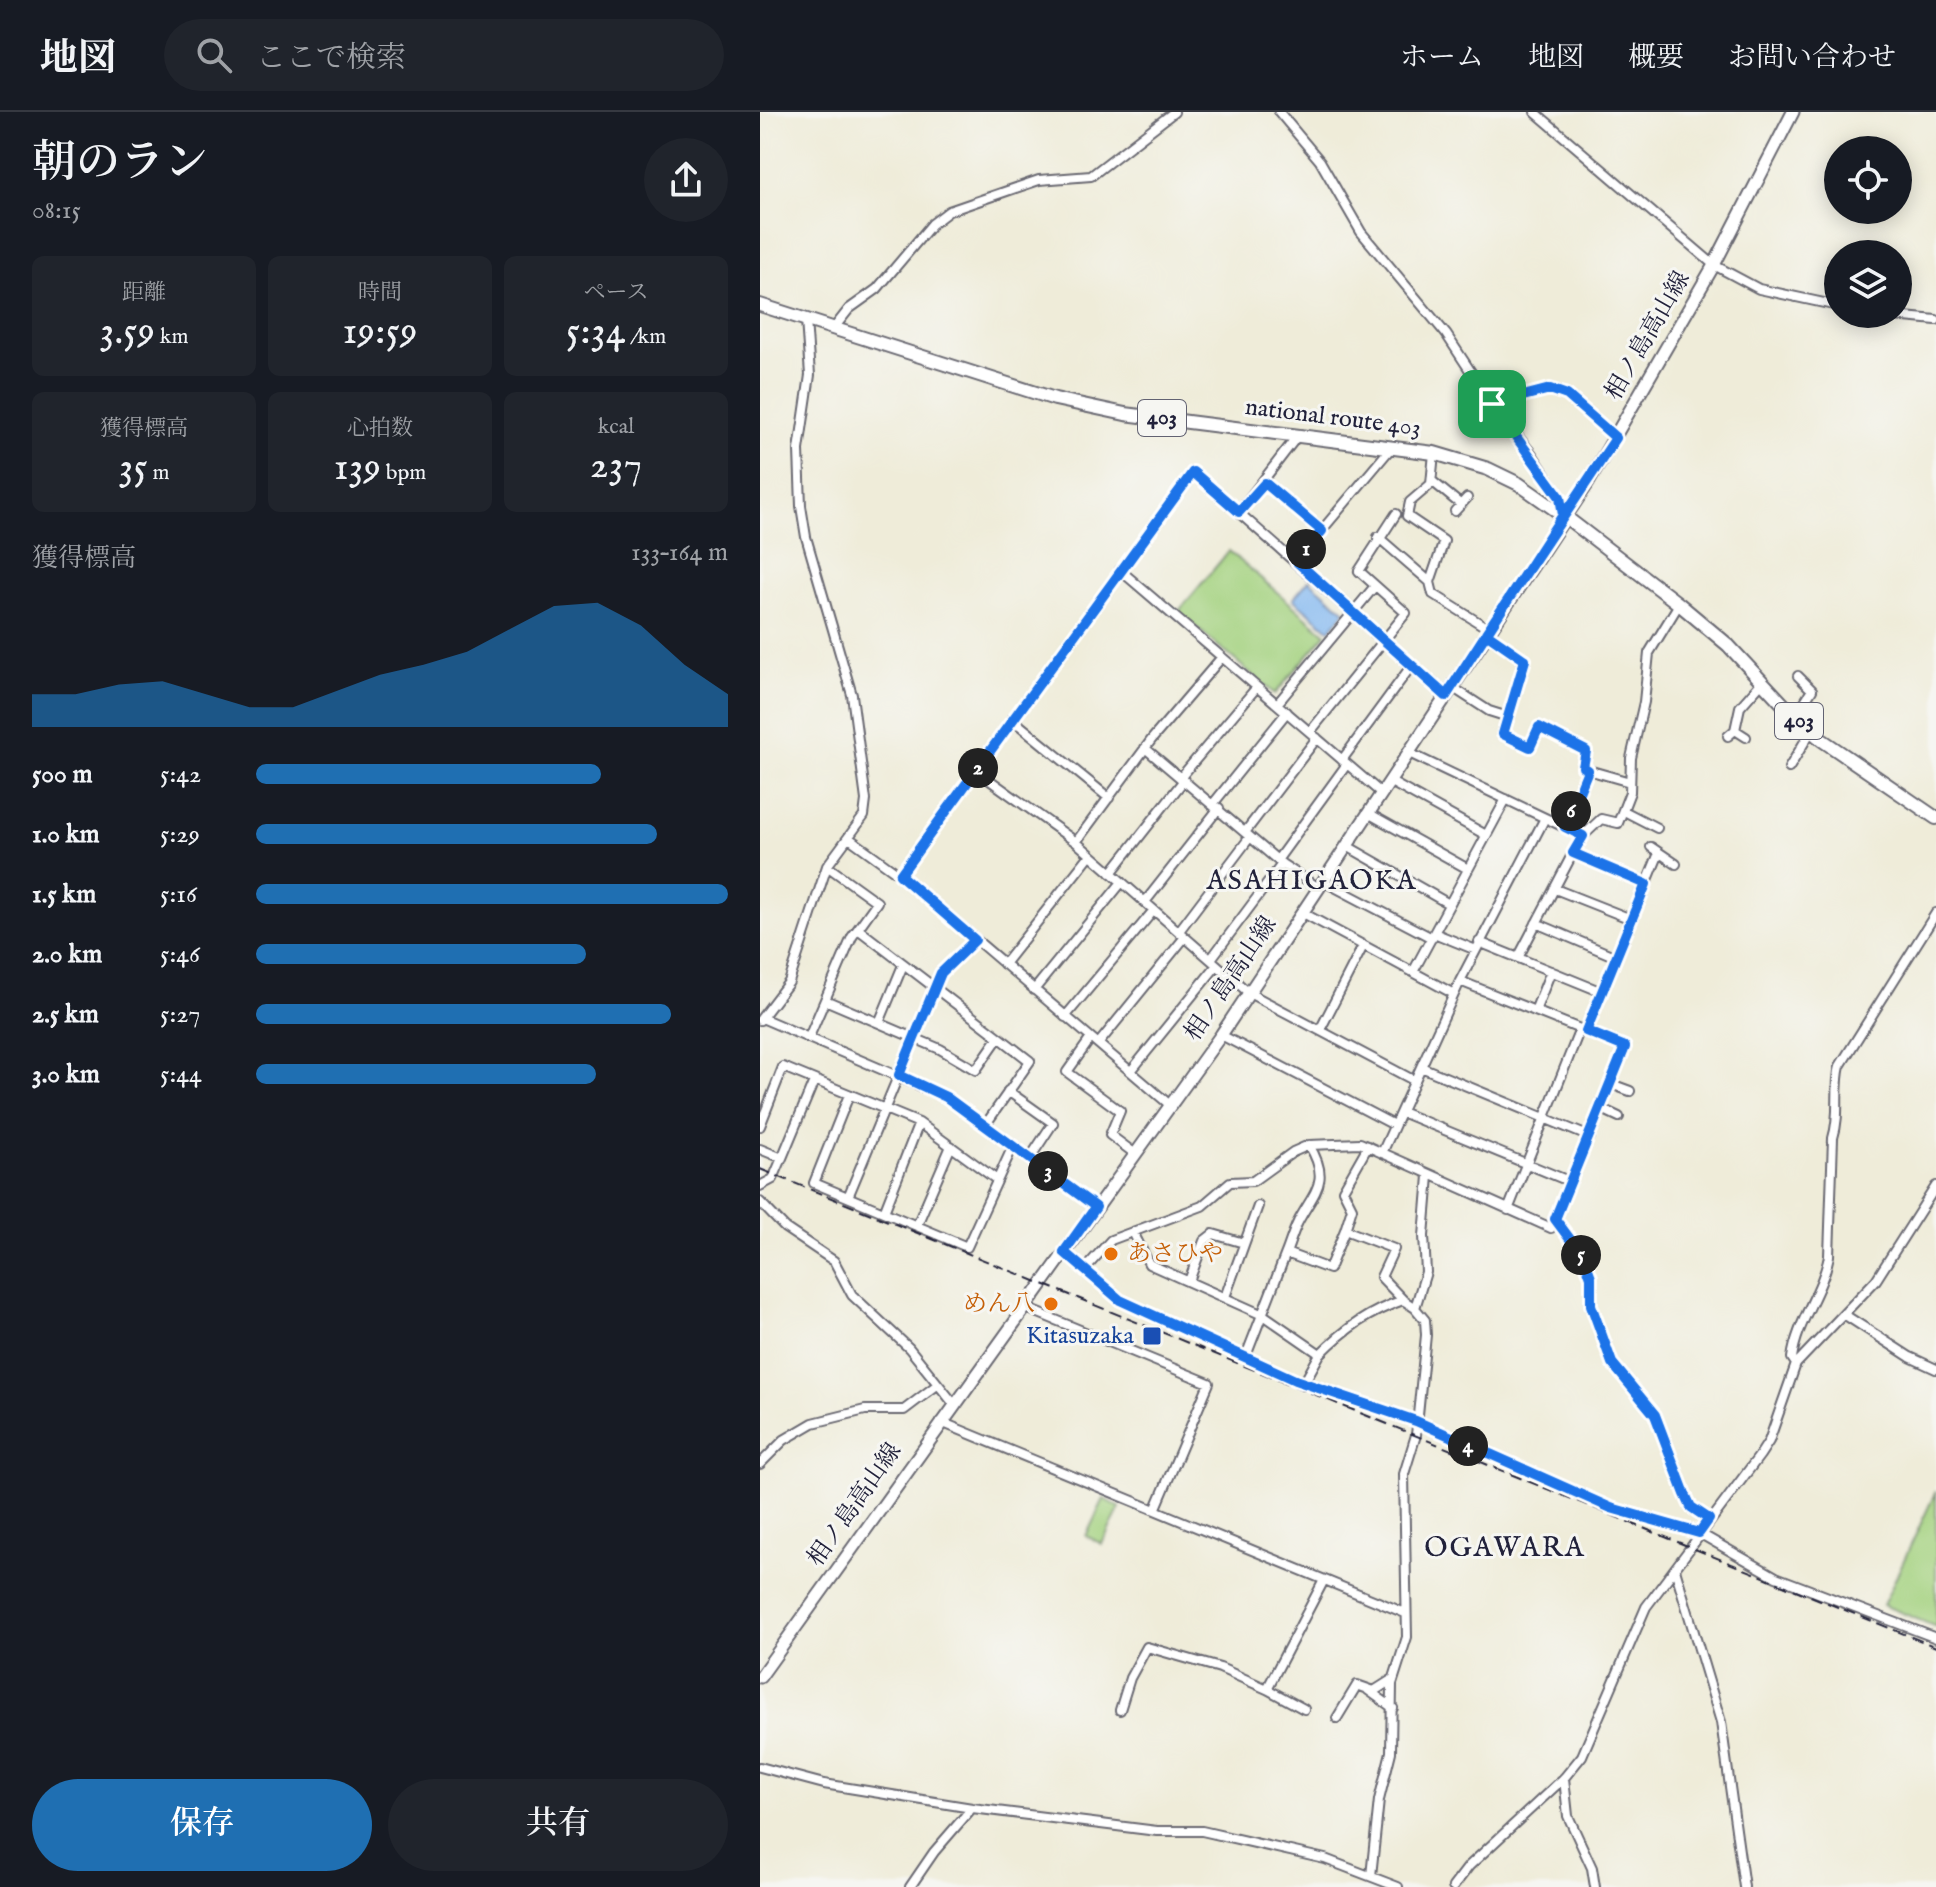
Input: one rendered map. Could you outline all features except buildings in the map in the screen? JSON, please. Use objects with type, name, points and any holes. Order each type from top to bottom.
[{"type":"highway","name":"national route 403","points":[[760,305],[1055,399],[1125,414],[1434,453],[1488,469],[1519,484],[1563,515],[1679,604],[1728,645],[1811,731],[1936,818]]},
{"type":"main road","name":"相ノ島高山線","points":[[760,1677],[1221,1035],[1409,753],[1616,438],[1714,265],[1793,112]]},
{"type":"street","points":[[834,328],[849,309],[877,289],[932,224],[949,211],[1039,180],[1091,176],[1174,112]]},
{"type":"street","points":[[1279,112],[1320,161],[1361,232],[1446,334],[1492,404],[1560,497],[1563,515]]},
{"type":"street","points":[[1535,112],[1714,265],[1759,289],[1824,303]]},
{"type":"street","points":[[1912,318],[1936,320]]},
{"type":"street","points":[[806,320],[810,375],[798,478],[806,537],[852,695],[861,743],[864,816],[827,866],[789,982],[761,1019],[946,1097],[1096,1207]]},
{"type":"street","points":[[1492,404],[1550,389],[1567,395],[1616,438]]},
{"type":"street","points":[[1239,512],[1265,483],[1298,435]]},
{"type":"street","points":[[1296,561],[1391,448]]},
{"type":"street","points":[[1434,453],[1432,481],[1407,509],[1413,522],[1441,536],[1444,541],[1430,582],[1433,594],[1525,660],[1502,738],[1530,747],[1539,727],[1586,751],[1583,767],[1630,782]]},
{"type":"street","points":[[900,875],[1193,472],[1412,665],[1449,692],[1508,717]]},
{"type":"street","points":[[1432,481],[1461,504]]},
{"type":"street","points":[[1265,483],[1322,531]]},
{"type":"street","points":[[1134,1153],[1110,1135],[1120,1111],[1067,1072],[1182,934],[1314,735],[1406,613],[1359,571],[1378,537],[1396,514]]},
{"type":"street","points":[[1378,537],[1430,582]]},
{"type":"street","points":[[1120,570],[1381,793]]},
{"type":"street","points":[[1277,704],[1375,586]]},
{"type":"street","points":[[1518,958],[1583,836],[1601,819],[1618,823],[1624,811],[1649,653],[1679,604]]},
{"type":"street","points":[[1076,842],[1145,748],[1222,657]]},
{"type":"street","points":[[1131,1071],[1214,962],[1412,665]]},
{"type":"street","points":[[1795,717],[1812,690],[1798,676]]},
{"type":"street","points":[[1746,737],[1732,733],[1740,707],[1762,682]]},
{"type":"street","points":[[1111,873],[1257,687]]},
{"type":"street","points":[[1145,902],[1287,712]]},
{"type":"street","points":[[1012,719],[1109,798]]},
{"type":"street","points":[[1789,768],[1811,731]]},
{"type":"street","points":[[1145,748],[1280,862],[1321,884],[1433,935],[1518,958],[1602,992]]},
{"type":"street","points":[[1409,753],[1583,836]]},
{"type":"street","points":[[1565,827],[1588,770]]},
{"type":"street","points":[[977,771],[1076,842],[1249,993],[1415,1081]]},
{"type":"street","points":[[1389,781],[1486,835]]},
{"type":"street","points":[[1413,972],[1506,799]]},
{"type":"street","points":[[1624,811],[1657,828]]},
{"type":"street","points":[[1368,813],[1468,869]]},
{"type":"street","points":[[1382,1153],[1460,981],[1545,818]]},
{"type":"street","points":[[849,838],[900,875],[1170,1105]]},
{"type":"street","points":[[1347,846],[1449,904]]},
{"type":"street","points":[[1508,1210],[1545,1118],[1602,992],[1646,884],[1655,850],[1676,864]]},
{"type":"street","points":[[1573,853],[1646,884]]},
{"type":"street","points":[[1004,964],[1090,855]]},
{"type":"street","points":[[809,1037],[858,929],[877,902],[827,866]]},
{"type":"street","points":[[1034,990],[1122,882]]},
{"type":"street","points":[[1555,889],[1631,919]]},
{"type":"street","points":[[1065,1017],[1154,910]]},
{"type":"street","points":[[1303,913],[1454,994]]},
{"type":"street","points":[[1796,1364],[1792,1358],[1796,1335],[1825,1275],[1829,1256],[1833,1138],[1839,1120],[1835,1083],[1840,1066],[1935,917]]},
{"type":"street","points":[[1536,923],[1616,957]]},
{"type":"street","points":[[858,929],[1030,1061],[986,1124]]},
{"type":"street","points":[[848,1197],[941,973],[975,940]]},
{"type":"street","points":[[1320,1030],[1363,946]]},
{"type":"street","points":[[879,1023],[903,965]]},
{"type":"street","points":[[1535,1011],[1551,971]]},
{"type":"street","points":[[1084,1270],[1111,1240],[1202,1206],[1230,1182],[1253,1181],[1293,1152],[1309,1145],[1346,1142],[1368,1146],[1429,1176],[1551,1228],[1625,1047],[1460,981]]},
{"type":"street","points":[[825,1000],[915,1038],[976,1070],[999,1037]]},
{"type":"street","points":[[1221,1035],[1394,1125]]},
{"type":"street","points":[[760,1126],[783,1067],[919,1123],[997,1180]]},
{"type":"street","points":[[1421,1067],[1590,1137]]},
{"type":"street","points":[[760,1186],[773,1179],[814,1081]]},
{"type":"street","points":[[1611,1084],[1630,1091]]},
{"type":"street","points":[[1008,1091],[1053,1123],[1030,1158]]},
{"type":"street","points":[[849,1095],[814,1183],[967,1247],[1013,1146]]},
{"type":"street","points":[[1602,1109],[1619,1117]]},
{"type":"street","points":[[1401,1112],[1571,1182]]},
{"type":"street","points":[[884,1212],[919,1123]]},
{"type":"street","points":[[1246,1356],[1299,1221],[1313,1202],[1320,1178],[1320,1164],[1309,1145]]},
{"type":"street","points":[[917,1225],[951,1146]]},
{"type":"street","points":[[1286,1253],[1329,1269],[1352,1208],[1343,1190],[1368,1146]]},
{"type":"street","points":[[760,1149],[782,1158]]},
{"type":"street","points":[[1415,1308],[1426,1272],[1424,1236],[1429,1176]]},
{"type":"street","points":[[1453,1887],[1469,1866],[1564,1778],[1582,1756],[1646,1607],[1769,1441],[1796,1364],[1876,1280],[1936,1186]]},
{"type":"street","points":[[760,1202],[785,1228],[834,1261],[852,1295],[909,1348],[954,1404]]},
{"type":"street","points":[[1225,1297],[1258,1206]]},
{"type":"street","points":[[1555,1219],[1584,1258],[1591,1277],[1591,1305],[1612,1363],[1655,1415],[1691,1507],[1709,1519]]},
{"type":"street","points":[[1345,1230],[1394,1249],[1381,1277],[1425,1320],[1426,1335],[1416,1421],[1404,1474],[1407,1637],[1393,1679],[1391,1752],[1379,1800],[1371,1876]]},
{"type":"street","points":[[1133,1232],[1149,1264],[1262,1315],[1320,1354]]},
{"type":"street","points":[[1189,1281],[1204,1241],[1213,1234],[1244,1243]]},
{"type":"street","points":[[1064,1252],[1120,1300],[1304,1383],[1416,1421],[1611,1508],[1699,1533],[1776,1577],[1936,1638]]},
{"type":"street","points":[[1304,1383],[1320,1354],[1345,1329],[1372,1311],[1403,1300]]},
{"type":"street","points":[[1024,1307],[1209,1383],[1156,1508]]},
{"type":"street","points":[[1845,1315],[1910,1357],[1936,1369]]},
{"type":"street","points":[[760,1464],[784,1440],[813,1423],[865,1410],[904,1410],[937,1385]]},
{"type":"street","points":[[941,1422],[1405,1613]]},
{"type":"street","points":[[1675,1569],[1721,1722],[1744,1887]]},
{"type":"street","points":[[1267,1689],[1324,1580]]},
{"type":"street","points":[[1120,1710],[1130,1678],[1147,1647],[1193,1663],[1220,1668],[1304,1709]]},
{"type":"street","points":[[1367,1690],[1374,1691],[1393,1679]]},
{"type":"street","points":[[1337,1718],[1357,1685],[1393,1708]]},
{"type":"street","points":[[760,1767],[824,1784],[972,1808],[1157,1831],[1202,1831],[1325,1859],[1398,1887]]},
{"type":"street","points":[[1564,1778],[1568,1816],[1592,1868],[1595,1887]]},
{"type":"street","points":[[910,1887],[972,1808]]},
{"type":"green space","points":[[1229,551],[1326,634],[1275,694],[1178,612]]},
{"type":"green space","points":[[1936,1491],[1936,1627],[1883,1605]]},
{"type":"green space","points":[[1104,1499],[1120,1508],[1102,1544],[1086,1536]]},
{"type":"water","points":[[1309,580],[1345,611],[1330,630],[1293,599]]},
{"type":"railway","points":[[760,1169],[1936,1647]]},
{"type":"place","name":"あさひや","points":[[1111,1254]]},
{"type":"place","name":"めん八","points":[[1051,1304]]},
{"type":"place","name":"Kitasuzaka","points":[[1152,1336]]},
{"type":"district","name":"ASAHIGAOKA","points":[[1312,881]]},
{"type":"district","name":"OGAWARA","points":[[1505,1548]]},
{"type":"route","points":[[1492,404],[1532,454],[1560,497],[1563,515],[1486,633],[1446,696],[1296,561],[1322,531],[1265,483],[1239,512],[1193,472],[900,875],[975,940],[941,973],[899,1075],[946,1097],[1096,1207],[1064,1252],[1120,1300],[1229,1347],[1295,1380],[1416,1421],[1466,1446],[1611,1508],[1699,1533],[1709,1519],[1691,1507],[1647,1402],[1612,1363],[1591,1305],[1591,1277],[1584,1258],[1555,1219],[1625,1047],[1586,1031],[1646,884],[1573,853],[1583,836],[1565,827],[1588,770],[1583,767],[1586,751],[1539,727],[1530,747],[1503,734],[1525,660],[1486,633],[1616,438],[1567,395],[1550,389],[1492,404]]}]
